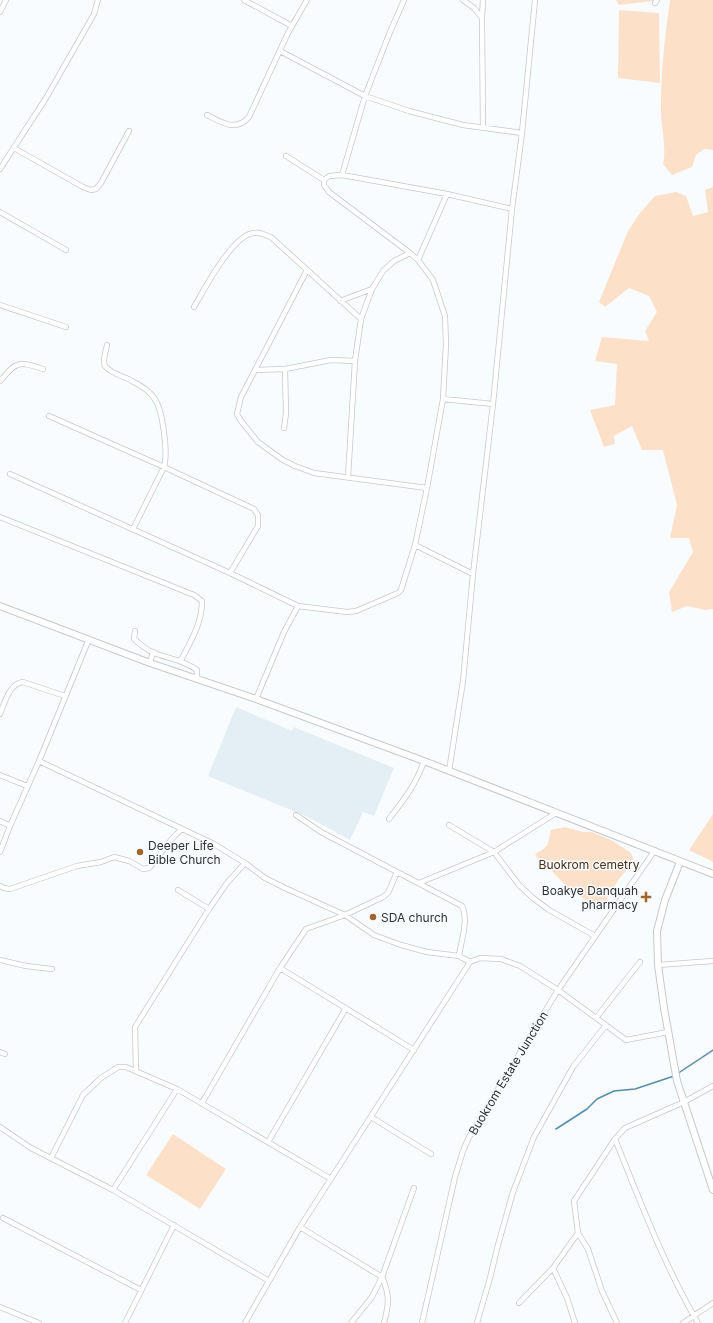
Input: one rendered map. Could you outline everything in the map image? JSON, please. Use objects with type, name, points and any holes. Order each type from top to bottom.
[{"type":"street","points":[[0,12],[6,0]]},
{"type":"street","points":[[0,170],[2,162],[14,148],[46,98],[94,14],[98,0]]},
{"type":"street","points":[[244,0],[292,26]]},
{"type":"street","points":[[207,115],[225,124],[234,125],[244,123],[249,117],[292,26],[307,0]]},
{"type":"street","points":[[342,175],[365,96],[404,0]]},
{"type":"street","points":[[463,0],[474,8],[482,18]]},
{"type":"street","points":[[483,0],[483,128]]},
{"type":"street","points":[[449,771],[463,681],[473,574],[493,404],[512,209],[522,133],[535,0]]},
{"type":"street","points":[[280,51],[365,96],[409,111],[463,125],[522,133]]},
{"type":"street","points":[[14,148],[82,187],[91,190],[96,189],[101,183],[129,131]]},
{"type":"street","points":[[286,156],[324,180]]},
{"type":"street","points":[[324,180],[328,176],[342,175],[447,194],[512,209]]},
{"type":"street","points":[[10,474],[230,572],[298,606],[346,612],[356,611],[398,593],[401,590],[415,545],[443,399],[446,344],[445,316],[432,280],[418,260],[329,192],[324,185],[324,180]]},
{"type":"street","points":[[418,260],[447,194]]},
{"type":"street","points":[[0,212],[66,250]]},
{"type":"street","points":[[194,307],[227,254],[241,238],[252,233],[262,233],[272,238],[361,319]]},
{"type":"street","points":[[348,477],[355,361],[361,319],[372,288],[383,272],[394,261],[410,253]]},
{"type":"street","points":[[307,270],[241,397],[237,414],[258,442],[283,460],[314,473],[427,488]]},
{"type":"street","points":[[340,300],[372,288]]},
{"type":"street","points":[[0,305],[66,326]]},
{"type":"street","points":[[107,345],[103,360],[105,366],[110,371],[132,381],[146,390],[154,397],[161,412],[166,459],[164,467],[133,529]]},
{"type":"street","points":[[255,370],[285,369],[331,360],[355,361]]},
{"type":"street","points":[[0,381],[7,371],[20,363],[43,369]]},
{"type":"street","points":[[284,428],[286,413],[285,369]]},
{"type":"street","points":[[443,399],[493,404]]},
{"type":"street","points":[[49,416],[254,508],[258,515],[258,526],[230,572]]},
{"type":"street","points":[[0,517],[194,595],[202,601],[200,622],[181,660]]},
{"type":"street","points":[[415,545],[473,574]]},
{"type":"street","points":[[0,606],[150,663],[256,699],[424,761],[713,874]]},
{"type":"street","points":[[256,699],[284,632],[298,606]]},
{"type":"street","points":[[135,631],[134,639],[143,646],[153,652],[181,660],[197,670],[197,679]]},
{"type":"street","points":[[0,852],[89,639]]},
{"type":"street","points":[[150,663],[153,652]]},
{"type":"street","points":[[0,714],[12,688],[17,683],[23,682],[65,696]]},
{"type":"street","points":[[39,761],[214,844],[245,862],[265,878],[345,915],[374,935],[401,945],[428,952],[459,956],[470,962]]},
{"type":"street","points":[[389,819],[409,792],[421,772],[424,761]]},
{"type":"street","points":[[0,775],[28,786]]},
{"type":"street","points":[[419,883],[494,852],[556,813]]},
{"type":"street","points":[[296,815],[321,832],[462,906],[465,918],[459,956]]},
{"type":"street","points":[[0,821],[10,826]]},
{"type":"street","points":[[449,825],[494,852],[519,885],[548,910],[595,936]]},
{"type":"street","points":[[0,886],[10,889],[77,866],[101,862],[114,857],[129,861],[143,868],[149,868],[166,844],[182,829]]},
{"type":"street","name":"Buokrom Estate Junction","points":[[422,1323],[462,1151],[558,990],[654,850]]},
{"type":"street","points":[[136,1071],[135,1027],[227,882],[245,862]]},
{"type":"street","points":[[680,862],[665,900],[657,931],[658,965],[677,1081],[713,1190]]},
{"type":"street","points":[[202,1103],[280,968],[306,929],[345,915],[383,898],[388,893],[397,872]]},
{"type":"street","points":[[178,890],[209,909]]},
{"type":"street","points":[[245,1323],[300,1227],[470,962],[480,958],[501,959],[520,966],[558,990],[626,1040],[668,1032]]},
{"type":"street","points":[[0,960],[26,966],[52,969]]},
{"type":"street","points":[[658,965],[713,961]]},
{"type":"street","points":[[596,1018],[640,962]]},
{"type":"street","points":[[280,968],[414,1050]]},
{"type":"street","points":[[268,1142],[346,1008]]},
{"type":"street","points":[[478,1323],[511,1200],[534,1136],[573,1066],[606,1025]]},
{"type":"street","points":[[51,1158],[83,1095],[101,1078],[118,1067],[126,1067],[177,1089],[331,1179]]},
{"type":"street","points":[[617,1323],[602,1291],[588,1249],[578,1233],[574,1201],[615,1140],[625,1128],[684,1102],[713,1086]]},
{"type":"street","points":[[113,1190],[177,1089]]},
{"type":"street","points":[[371,1117],[431,1154]]},
{"type":"street","points":[[0,1127],[25,1144],[113,1190],[269,1282]]},
{"type":"street","points":[[615,1140],[650,1225],[672,1273],[698,1323]]},
{"type":"street","points":[[351,1323],[372,1297],[382,1277],[414,1188]]},
{"type":"street","points":[[2,1218],[142,1290]]},
{"type":"street","points":[[125,1323],[174,1225]]},
{"type":"street","points":[[300,1227],[382,1277],[388,1290],[389,1300],[384,1323]]},
{"type":"street","points":[[519,1303],[553,1268],[578,1233]]},
{"type":"street","points":[[553,1268],[575,1323]]},
{"type":"street","points":[[683,1323],[713,1303]]},
{"type":"street","points":[[0,1307],[31,1322],[39,1323]]},
{"type":"shaded area","points":[[236,707],[292,731],[294,727],[394,768],[374,816],[363,812],[350,840],[308,817],[208,776]]},
{"type":"green space","points":[[616,0],[661,0],[619,5]]},
{"type":"green space","points":[[670,0],[713,0],[713,150],[704,149],[696,155],[692,167],[672,175],[663,164],[664,150],[661,112],[665,39]]},
{"type":"green space","points":[[619,10],[659,13],[660,83],[618,78]]},
{"type":"green space","points":[[713,187],[713,609],[705,610],[687,606],[672,612],[669,592],[693,552],[689,538],[670,538],[677,505],[663,450],[642,450],[632,426],[614,436],[615,444],[604,447],[590,410],[615,405],[617,364],[595,361],[602,337],[649,341],[645,331],[657,312],[649,296],[629,288],[605,307],[599,302],[628,231],[640,213],[655,196],[676,192],[686,196],[693,216],[708,212],[705,190]]},
{"type":"green space","points":[[713,814],[713,862],[689,850]]},
{"type":"green space","name":"Buokrom cemetry","points":[[565,827],[583,832],[592,832],[613,841],[631,853],[633,859],[629,868],[619,879],[604,906],[598,907],[576,894],[550,869],[540,862],[535,854],[546,847],[551,830]]},
{"type":"green space","points":[[173,1134],[226,1169],[200,1209],[146,1175]]},
{"type":"waterway","points":[[677,1074],[713,1050]]},
{"type":"waterway","points":[[556,1129],[587,1109],[597,1099],[614,1091],[635,1089],[674,1076]]},
{"type":"place","name":"Deeper Life Bible Church","points":[[140,852]]},
{"type":"place","name":"Boakye Danquah pharmacy","points":[[646,897]]},
{"type":"place","name":"SDA church","points":[[373,917]]}]
